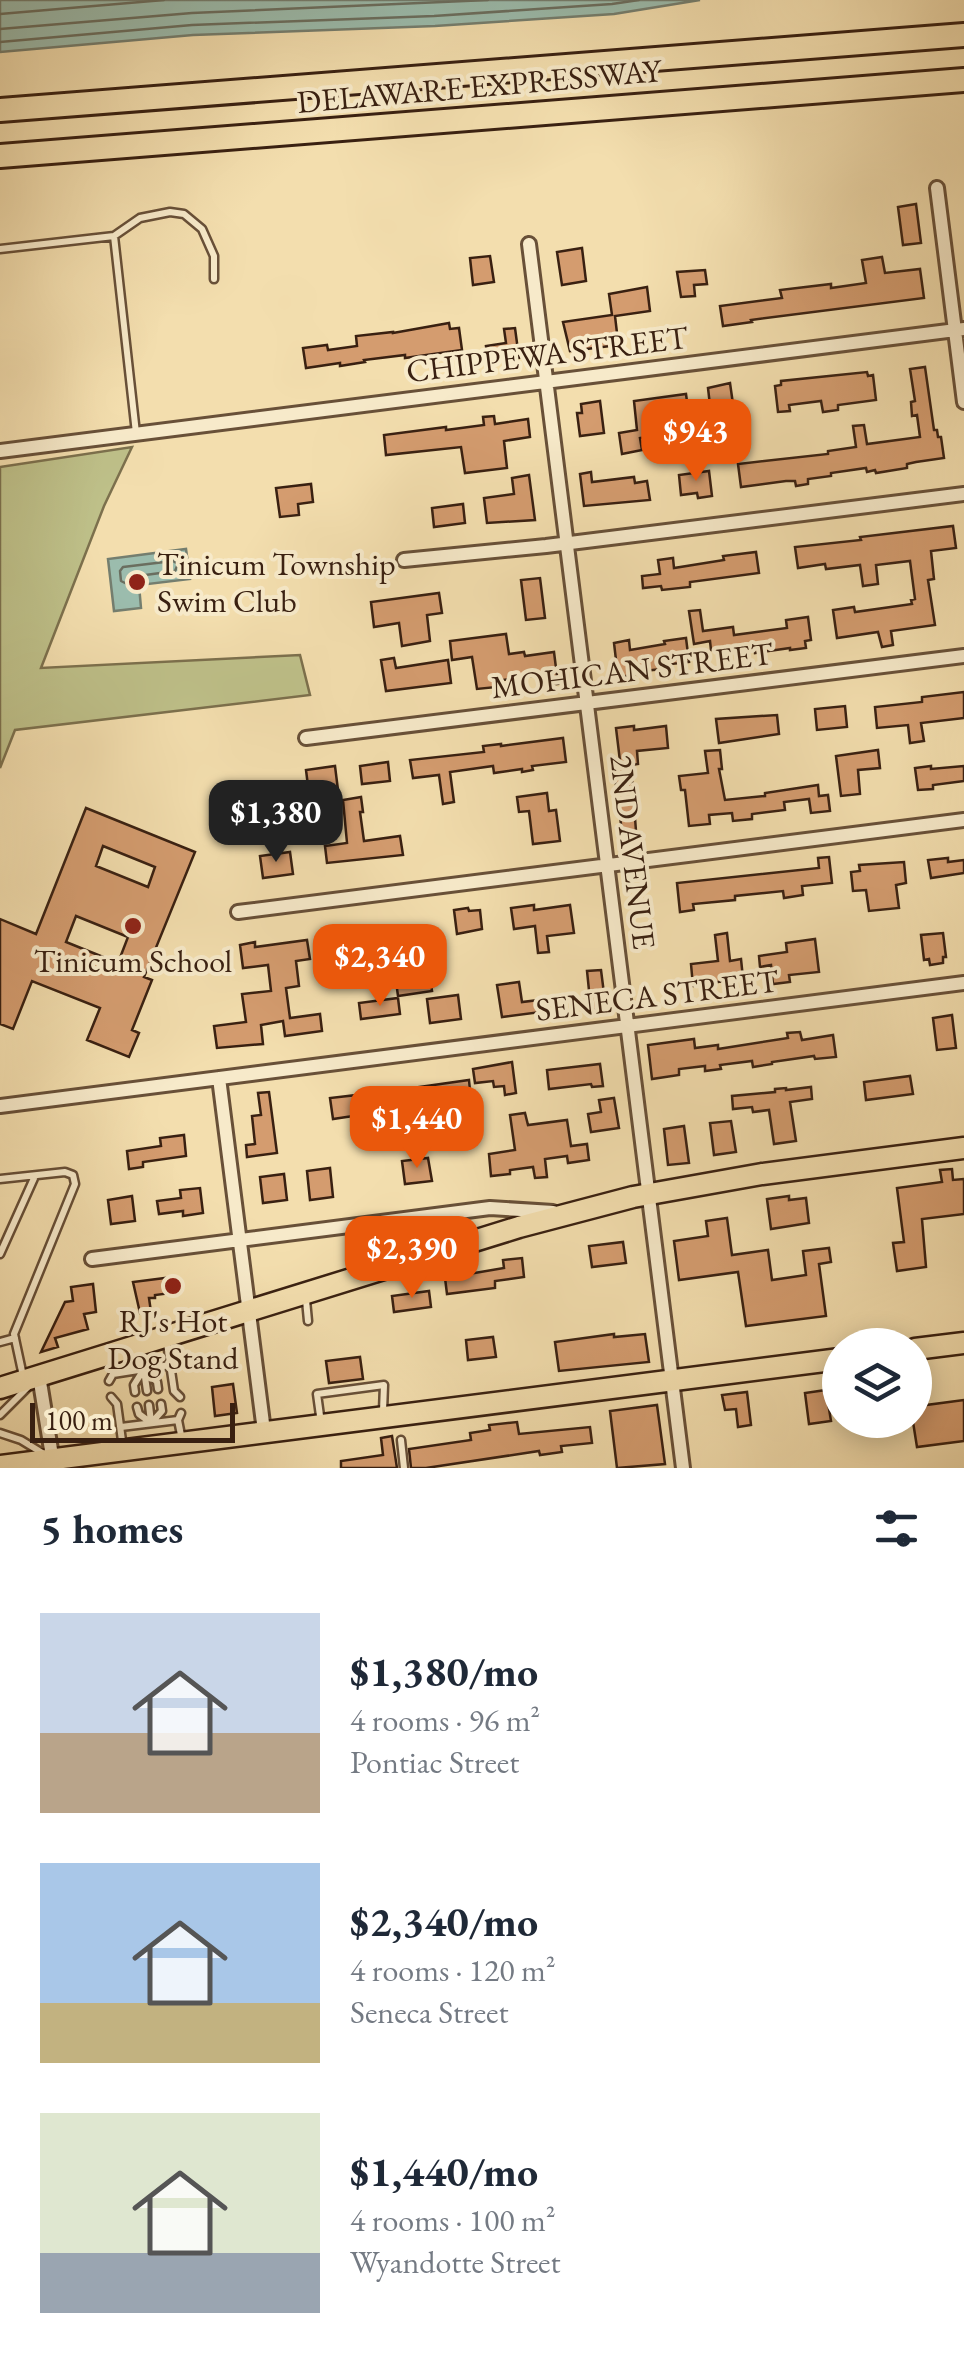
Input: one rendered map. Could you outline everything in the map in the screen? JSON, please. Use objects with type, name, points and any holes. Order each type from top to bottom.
[{"type":"highway","name":"DELAWARE EXPRESSWAY","points":[[0,110],[964,35]]},
{"type":"highway","name":"DELAWARE EXPRESSWAY","points":[[0,156],[964,80]]},
{"type":"main road","points":[[0,1388],[571,1213],[649,1194],[762,1174],[964,1148]]},
{"type":"main road","points":[[932,1347],[964,1343]]},
{"type":"main road","points":[[0,1466],[54,1464],[182,1442],[822,1361]]},
{"type":"street","points":[[937,188],[959,330],[964,402]]},
{"type":"street","name":"2ND AVENUE","points":[[530,244],[683,1468]]},
{"type":"street","name":"CHIPPEWA STREET","points":[[0,451],[959,330]]},
{"type":"street","points":[[404,560],[964,494]]},
{"type":"street","name":"MOHICAN STREET","points":[[306,738],[964,656]]},
{"type":"street","points":[[238,912],[964,820]]},
{"type":"street","name":"SENECA STREET","points":[[0,1106],[964,983]]},
{"type":"street","points":[[220,1078],[264,1432]]},
{"type":"street","points":[[92,1259],[490,1208],[571,1213]]},
{"type":"street","points":[[32,1378],[54,1464]]},
{"type":"lane","points":[[0,249],[114,236],[140,218],[170,212],[184,214],[202,229],[214,256],[214,280]]},
{"type":"lane","points":[[114,236],[136,434]]},
{"type":"lane","points":[[0,1178],[65,1172],[73,1175],[75,1184],[14,1334],[32,1378],[0,1415]]},
{"type":"lane","points":[[0,1254],[36,1175]]},
{"type":"lane","points":[[305,1294],[308,1321]]},
{"type":"lane","points":[[167,1336],[175,1396]]},
{"type":"lane","points":[[0,1342],[15,1338]]},
{"type":"lane","points":[[114,1378],[170,1365]]},
{"type":"lane","points":[[144,1369],[158,1382],[158,1390]]},
{"type":"lane","points":[[144,1369],[147,1390]]},
{"type":"lane","points":[[135,1392],[134,1385],[144,1369]]},
{"type":"lane","points":[[321,1424],[318,1394],[384,1386],[384,1416]]},
{"type":"lane","points":[[116,1399],[124,1450]]},
{"type":"lane","points":[[152,1423],[162,1412],[161,1404]]},
{"type":"lane","points":[[149,1405],[152,1423]]},
{"type":"lane","points":[[137,1407],[138,1414],[152,1423]]},
{"type":"lane","points":[[120,1427],[177,1415],[182,1442]]},
{"type":"lane","points":[[0,1434],[21,1440],[54,1464]]},
{"type":"lane","points":[[401,1440],[404,1468]]},
{"type":"green space","points":[[132,447],[104,506],[41,668],[300,655],[310,695],[15,730],[0,768],[0,467]]},
{"type":"water","points":[[0,0],[700,0],[614,14],[435,26],[193,35],[0,52]]},
{"type":"water","name":"Tinicum Township Swim Club","points":[[186,549],[190,579],[139,585],[141,608],[114,611],[108,559]]},
{"type":"building","points":[[916,204],[921,243],[903,245],[898,207]]},
{"type":"building","points":[[582,248],[586,281],[562,285],[557,252]]},
{"type":"building","points":[[490,256],[494,282],[473,285],[470,258]]},
{"type":"building","points":[[882,257],[885,273],[920,269],[924,298],[723,326],[720,306],[782,298],[780,290],[866,283],[862,260]]},
{"type":"building","points":[[705,270],[707,284],[694,285],[695,296],[681,297],[677,272]]},
{"type":"building","points":[[647,287],[650,311],[615,316],[617,333],[610,334],[611,346],[570,351],[563,322],[612,315],[609,294]]},
{"type":"building","points":[[449,323],[450,329],[459,328],[462,350],[306,368],[303,348],[357,346],[356,336]]},
{"type":"building","points":[[515,328],[519,358],[488,362],[486,346],[506,343],[504,329]]},
{"type":"building","points":[[925,367],[934,430],[941,437],[944,458],[876,473],[867,472],[866,468],[831,473],[796,486],[795,481],[786,481],[741,487],[738,464],[856,447],[853,426],[864,425],[867,444],[920,437],[917,415],[912,416],[911,402],[915,401],[910,369]]},
{"type":"building","points":[[867,372],[868,376],[873,375],[876,400],[838,405],[838,410],[823,412],[821,401],[789,405],[790,411],[778,412],[775,386],[781,385],[781,381]]},
{"type":"building","points":[[730,383],[734,411],[711,414],[708,388]]},
{"type":"building","points":[[686,394],[690,424],[653,429],[654,436],[640,438],[642,450],[622,454],[619,433],[637,430],[634,401]]},
{"type":"building","points":[[600,401],[604,433],[580,436],[577,413],[582,413],[581,404]]},
{"type":"building","points":[[494,416],[495,424],[528,419],[530,437],[504,441],[507,468],[465,473],[461,447],[386,455],[384,435],[484,425],[483,417]]},
{"type":"building","points":[[709,471],[712,496],[681,495],[679,475]]},
{"type":"building","points":[[591,472],[592,482],[634,477],[635,483],[647,481],[650,500],[584,506],[580,474]]},
{"type":"building","points":[[529,475],[535,520],[487,523],[484,498],[514,494],[512,478]]},
{"type":"building","points":[[311,484],[313,502],[298,504],[299,515],[280,517],[276,488]]},
{"type":"building","points":[[463,504],[465,523],[434,527],[432,508]]},
{"type":"building","points":[[953,526],[956,548],[931,551],[934,579],[928,580],[935,625],[891,631],[893,645],[882,647],[878,632],[837,638],[833,610],[854,607],[855,612],[912,604],[915,599],[910,561],[876,565],[878,584],[863,586],[860,565],[798,568],[795,547]]},
{"type":"building","points":[[756,552],[759,573],[690,582],[690,587],[643,588],[642,576],[660,574],[658,560],[673,558],[674,568]]},
{"type":"building","points":[[540,578],[545,618],[526,620],[521,580]]},
{"type":"building","points":[[439,593],[442,613],[427,615],[430,641],[402,646],[399,623],[374,627],[371,602]]},
{"type":"building","points":[[700,610],[703,631],[733,627],[734,635],[787,628],[786,620],[808,617],[811,640],[805,641],[806,648],[790,650],[755,653],[754,644],[711,650],[710,641],[694,644],[689,611]]},
{"type":"building","points":[[506,634],[509,654],[554,652],[558,684],[539,686],[538,675],[496,681],[497,687],[477,689],[472,657],[452,660],[450,641]]},
{"type":"building","points":[[686,638],[689,662],[618,677],[614,643],[629,640],[630,650]]},
{"type":"building","points":[[394,658],[396,668],[448,660],[451,683],[386,691],[381,660]]},
{"type":"building","points":[[964,692],[964,718],[921,723],[924,741],[910,743],[908,725],[877,728],[875,707]]},
{"type":"building","points":[[845,706],[847,727],[817,730],[815,709]]},
{"type":"building","points":[[777,715],[779,734],[719,743],[716,719]]},
{"type":"building","points":[[634,726],[634,730],[666,726],[668,748],[637,751],[638,764],[631,765],[636,831],[622,832],[613,762],[620,761],[616,728]]},
{"type":"building","points":[[563,738],[566,762],[532,766],[533,770],[522,772],[494,773],[493,766],[450,772],[454,802],[443,804],[439,775],[413,778],[410,760],[484,752],[483,746]]},
{"type":"building","points":[[720,750],[725,800],[818,785],[819,796],[828,795],[830,811],[811,813],[809,799],[784,802],[785,810],[752,814],[752,819],[733,821],[732,813],[709,815],[710,824],[689,826],[685,790],[681,790],[679,776],[708,773],[705,751]]},
{"type":"building","points":[[878,750],[880,768],[858,770],[860,794],[841,796],[836,756]]},
{"type":"building","points":[[388,762],[390,781],[362,784],[360,766]]},
{"type":"building","points":[[335,766],[338,790],[309,794],[306,770]]},
{"type":"building","points":[[964,766],[964,781],[918,790],[915,768]]},
{"type":"building","points":[[547,793],[549,811],[556,810],[560,841],[533,844],[529,811],[519,812],[517,797]]},
{"type":"building","points":[[361,797],[364,841],[400,836],[403,855],[327,863],[325,846],[347,843],[343,800]]},
{"type":"building","name":"Tinicum School","points":[[86,808],[195,852],[144,977],[152,980],[132,1030],[139,1033],[129,1057],[87,1040],[100,1008],[32,981],[13,1029],[0,1024],[0,919],[36,934]],"holes":[[[103,846],[155,867],[148,887],[96,866]],[[76,916],[128,937],[118,963],[66,942]]]},
{"type":"building","points":[[290,852],[293,874],[263,878],[260,856]]},
{"type":"building","points":[[829,857],[832,883],[802,886],[803,895],[784,898],[783,891],[735,896],[735,900],[693,904],[694,910],[680,912],[677,883],[819,868],[818,858]]},
{"type":"building","points":[[948,858],[948,862],[964,860],[964,873],[931,878],[928,860]]},
{"type":"building","points":[[904,862],[906,883],[896,885],[899,908],[869,911],[866,890],[853,891],[851,872],[860,871],[859,865]]},
{"type":"building","points":[[534,905],[534,910],[570,905],[574,933],[547,936],[549,952],[538,953],[535,926],[514,929],[511,908]]},
{"type":"building","points":[[454,910],[480,910],[482,929],[457,934]]},
{"type":"building","points":[[727,933],[730,961],[741,959],[743,978],[693,986],[691,964],[718,961],[715,935]]},
{"type":"building","points":[[943,933],[946,957],[943,963],[930,965],[929,959],[924,960],[921,935]]},
{"type":"building","points":[[815,939],[819,972],[789,975],[790,982],[773,984],[771,965],[760,967],[759,956],[787,952],[786,943]]},
{"type":"building","points":[[307,940],[310,959],[296,961],[299,986],[286,988],[290,1018],[320,1014],[322,1031],[285,1036],[283,1021],[261,1025],[263,1044],[217,1048],[214,1026],[246,1022],[242,994],[271,991],[268,965],[243,968],[240,945],[255,942],[255,947]]},
{"type":"building","points":[[414,947],[418,973],[429,971],[432,991],[398,996],[395,974],[378,976],[374,952]]},
{"type":"building","points":[[601,970],[606,1009],[591,1010],[587,971]]},
{"type":"building","points":[[519,982],[522,1002],[539,1000],[541,1012],[502,1017],[497,985]]},
{"type":"building","points":[[458,995],[461,1019],[430,1023],[427,999]]},
{"type":"building","points":[[398,998],[400,1014],[361,1019],[359,1003]]},
{"type":"building","points":[[952,1015],[956,1048],[937,1050],[933,1018]]},
{"type":"building","points":[[800,1032],[802,1040],[833,1035],[836,1057],[814,1056],[753,1067],[752,1061],[705,1071],[705,1066],[679,1069],[679,1075],[652,1079],[648,1045],[694,1039],[695,1048],[718,1045],[718,1049],[788,1038],[787,1033]]},
{"type":"building","points":[[512,1062],[516,1093],[505,1095],[504,1086],[494,1087],[493,1081],[475,1083],[473,1069]]},
{"type":"building","points":[[600,1064],[603,1086],[549,1089],[547,1070]]},
{"type":"building","points":[[910,1076],[913,1094],[866,1100],[864,1082]]},
{"type":"building","points":[[469,1080],[471,1101],[423,1111],[422,1106],[407,1108],[405,1089]]},
{"type":"building","points":[[811,1087],[812,1099],[790,1102],[796,1141],[774,1144],[769,1110],[733,1109],[732,1096]]},
{"type":"building","points":[[269,1092],[277,1153],[247,1157],[246,1145],[255,1144],[252,1116],[261,1115],[258,1093]]},
{"type":"building","points":[[357,1095],[360,1115],[333,1119],[330,1098]]},
{"type":"building","points":[[614,1098],[619,1128],[591,1132],[588,1114],[601,1112],[599,1100]]},
{"type":"building","points":[[525,1113],[528,1125],[567,1120],[571,1146],[587,1144],[589,1160],[568,1163],[567,1156],[545,1159],[547,1177],[535,1178],[533,1167],[491,1176],[489,1154],[515,1150],[510,1115]]},
{"type":"building","points":[[731,1121],[736,1152],[714,1155],[710,1123]]},
{"type":"building","points":[[684,1126],[689,1163],[668,1165],[664,1129]]},
{"type":"building","points":[[184,1135],[186,1156],[143,1162],[143,1167],[129,1169],[127,1151],[161,1146],[160,1138]]},
{"type":"building","points":[[428,1158],[432,1181],[405,1184],[402,1161]]},
{"type":"building","points":[[330,1168],[333,1197],[310,1200],[307,1171]]},
{"type":"building","points":[[952,1169],[953,1180],[964,1179],[964,1214],[922,1219],[926,1267],[897,1271],[893,1243],[904,1242],[897,1188],[942,1182],[940,1170]]},
{"type":"building","points":[[284,1174],[287,1200],[263,1203],[260,1177]]},
{"type":"building","points":[[200,1188],[203,1213],[159,1214],[157,1201],[181,1198],[180,1190]]},
{"type":"building","points":[[132,1196],[135,1221],[111,1224],[108,1200]]},
{"type":"building","points":[[789,1196],[789,1200],[806,1198],[809,1223],[771,1229],[767,1199]]},
{"type":"building","points":[[727,1218],[732,1255],[768,1250],[772,1280],[806,1275],[803,1251],[829,1248],[831,1262],[819,1264],[826,1316],[746,1326],[738,1272],[679,1280],[674,1241],[708,1236],[706,1221]]},
{"type":"building","points":[[623,1242],[626,1263],[592,1267],[589,1246]]},
{"type":"building","points":[[522,1258],[524,1277],[495,1281],[495,1288],[447,1294],[445,1278],[504,1268],[503,1260]]},
{"type":"building","points":[[173,1277],[179,1292],[149,1298],[151,1312],[140,1313],[133,1282]]},
{"type":"building","points":[[93,1284],[96,1312],[84,1314],[88,1329],[55,1338],[58,1347],[41,1352],[65,1302],[73,1301],[71,1287]]},
{"type":"building","points":[[429,1291],[431,1307],[394,1312],[392,1296]]},
{"type":"building","points":[[645,1334],[649,1362],[559,1371],[555,1342]]},
{"type":"building","points":[[493,1337],[496,1357],[468,1360],[466,1340]]},
{"type":"building","points":[[360,1357],[363,1379],[329,1383],[326,1361]]},
{"type":"building","points":[[233,1384],[237,1413],[215,1416],[212,1387]]},
{"type":"building","points":[[822,1391],[822,1422],[809,1424],[805,1393]]},
{"type":"building","points":[[747,1392],[751,1425],[738,1427],[736,1409],[725,1410],[722,1395]]},
{"type":"building","points":[[964,1400],[964,1441],[917,1447],[916,1438],[932,1438],[932,1404]]},
{"type":"building","points":[[657,1405],[665,1464],[617,1468],[610,1411]]},
{"type":"building","points":[[517,1422],[519,1434],[590,1427],[592,1443],[561,1446],[562,1452],[540,1455],[539,1451],[411,1468],[409,1449],[471,1440],[470,1433],[490,1430],[489,1425]]},
{"type":"building","points":[[392,1436],[397,1468],[341,1468],[341,1461],[383,1455],[381,1438]]},
{"type":"place","name":"Tinicum Township Swim Club","points":[[137,582]]},
{"type":"place","name":"Tinicum School","points":[[133,926]]},
{"type":"place","name":"RJ's Hot Dog Stand","points":[[173,1286]]}]
